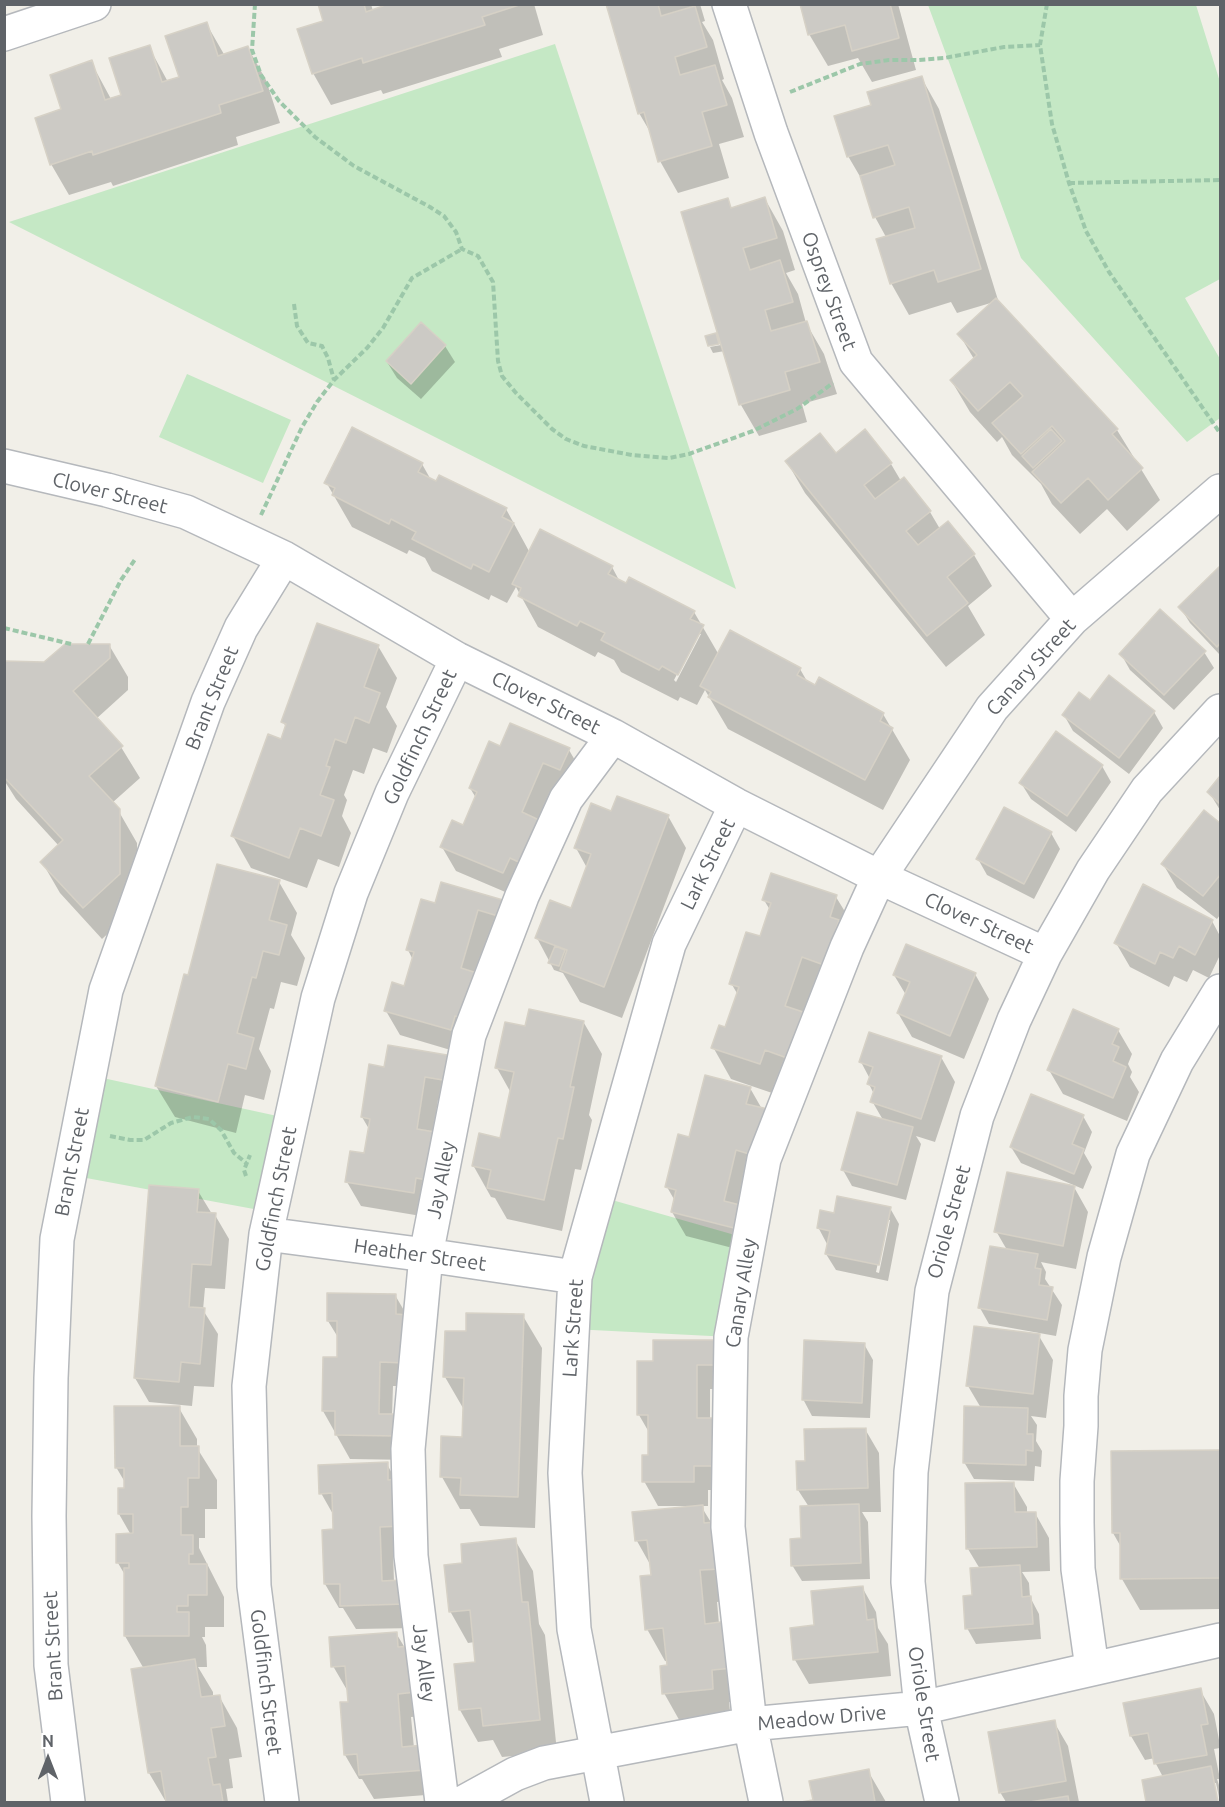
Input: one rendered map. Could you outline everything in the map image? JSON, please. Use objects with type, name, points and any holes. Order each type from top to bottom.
[{"type":"street","points":[[4,34],[94,4]]},
{"type":"street","name":"Osprey Street","points":[[729,4],[761,103],[856,362],[1072,620]]},
{"type":"street","name":"Clover Street","points":[[4,466],[107,490],[186,512],[284,558],[457,659],[613,736],[736,806],[879,877],[1045,954]]},
{"type":"street","name":"Canary Street","points":[[879,877],[992,708],[1072,620],[1221,491]]},
{"type":"street","name":"Brant Street","points":[[68,1803],[51,1665],[49,1516],[51,1378],[57,1239],[106,990],[204,713],[241,628],[284,558]]},
{"type":"street","name":"Goldfinch Street","points":[[282,1803],[254,1586],[249,1386],[266,1234],[318,998],[351,893],[392,793],[457,659]]},
{"type":"street","name":"Oriole Street","points":[[942,1803],[921,1708],[908,1582],[910,1472],[932,1291],[977,1116],[1014,1020],[1045,954],[1093,870],[1147,790],[1221,711]]},
{"type":"street","name":"Jay Alley","points":[[442,1803],[411,1556],[408,1449],[426,1255],[469,1035],[522,896],[566,799],[613,736]]},
{"type":"street","name":"Lark Street","points":[[607,1803],[574,1629],[565,1473],[575,1277],[669,944],[736,806]]},
{"type":"street","name":"Canary Alley","points":[[766,1803],[750,1724],[728,1527],[731,1337],[764,1159],[847,947],[879,877]]},
{"type":"street","points":[[1092,1668],[1078,1569],[1077,1481],[1085,1350],[1104,1257],[1133,1154],[1177,1061],[1221,991]]},
{"type":"street","name":"Heather Street","points":[[266,1234],[575,1277]]},
{"type":"street","name":"Meadow Drive","points":[[464,1803],[515,1774],[544,1763],[750,1724],[921,1708],[1221,1640]]},
{"type":"path","points":[[255,4],[252,50],[261,75],[279,102],[315,137],[354,166],[444,216],[456,232],[462,249],[478,256],[493,282],[498,361],[502,376],[552,429],[566,439],[584,446],[633,455],[669,458],[689,454],[753,431],[797,409],[839,378],[856,362]]},
{"type":"path","points":[[1047,4],[1040,45],[1052,124],[1086,231],[1109,272],[1221,433]]},
{"type":"path","points":[[761,103],[860,64],[889,60],[944,58],[1004,47],[1040,45]]},
{"type":"path","points":[[1069,183],[1221,180]]},
{"type":"path","points":[[259,520],[302,428],[317,402],[334,380],[367,348],[382,328],[412,278],[462,249]]},
{"type":"path","points":[[294,304],[297,326],[308,343],[322,346],[334,380]]},
{"type":"path","points":[[88,644],[121,580],[136,558]]},
{"type":"path","points":[[4,628],[71,644]]},
{"type":"path","points":[[79,1130],[130,1140],[144,1140],[171,1124],[192,1117],[209,1119],[221,1130],[234,1153],[246,1163]]},
{"type":"green space","points":[[928,5],[1196,5],[1220,82],[1220,279],[1185,298],[1220,359],[1220,418],[1187,442],[1021,258]]},
{"type":"green space","points":[[555,44],[736,589],[9,222]]},
{"type":"green space","points":[[187,374],[291,420],[263,483],[159,437]]},
{"type":"green space","points":[[89,1075],[291,1119],[270,1212],[70,1175]]},
{"type":"green space","points":[[598,1196],[749,1239],[731,1337],[572,1329]]},
{"type":"building","points":[[318,4],[364,4],[366,12],[383,6],[383,4],[522,4],[482,17],[485,25],[363,63],[362,58],[312,74],[297,29],[323,21]]},
{"type":"building","points":[[606,4],[658,4],[661,16],[695,6],[707,47],[675,57],[680,75],[715,65],[727,105],[702,112],[712,146],[658,162],[644,112],[638,114]]},
{"type":"building","points":[[800,4],[890,4],[899,38],[852,51],[845,25],[808,35]]},
{"type":"building","points":[[207,22],[218,56],[248,46],[263,91],[219,105],[221,113],[93,155],[92,151],[50,165],[35,118],[61,109],[50,75],[92,60],[105,100],[121,95],[109,58],[150,45],[162,82],[179,77],[165,36]]},
{"type":"building","points":[[922,76],[981,269],[938,282],[934,270],[890,284],[876,239],[915,228],[909,207],[873,218],[860,176],[895,165],[888,145],[847,157],[834,116],[871,105],[867,92]]},
{"type":"building","points":[[765,197],[777,238],[743,248],[750,270],[780,260],[793,302],[765,310],[771,331],[807,321],[820,362],[785,372],[790,390],[739,405],[681,212],[728,198],[731,208]]},
{"type":"building","points":[[996,298],[1118,429],[1112,434],[1143,468],[1108,500],[1088,478],[1061,503],[1032,472],[1065,441],[1052,426],[1021,454],[992,423],[1023,396],[1010,382],[978,411],[950,380],[977,355],[957,334]]},
{"type":"building","points":[[421,322],[446,345],[411,384],[386,361]]},
{"type":"building","points":[[716,333],[719,344],[708,346],[705,336]]},
{"type":"building","points":[[352,427],[423,463],[418,472],[436,481],[439,475],[507,508],[502,517],[514,523],[489,572],[473,564],[471,569],[412,539],[416,532],[391,519],[389,524],[332,495],[335,488],[324,483]]},
{"type":"building","points":[[865,429],[892,463],[864,485],[875,499],[904,477],[931,511],[906,531],[918,545],[948,521],[975,554],[947,577],[968,603],[927,636],[785,461],[820,433],[836,453]]},
{"type":"building","points":[[1051,429],[1062,441],[1033,468],[1022,456]]},
{"type":"building","points":[[540,529],[613,566],[608,574],[626,583],[629,577],[695,611],[690,619],[704,625],[678,675],[662,666],[659,670],[601,640],[605,633],[580,621],[577,626],[518,596],[521,588],[512,584]]},
{"type":"building","points":[[1220,566],[1220,643],[1217,647],[1178,607]]},
{"type":"building","points":[[1160,609],[1206,651],[1164,695],[1119,654]]},
{"type":"building","points":[[317,623],[379,645],[364,687],[380,693],[369,723],[355,717],[346,743],[335,739],[326,766],[330,767],[320,795],[334,800],[321,836],[300,828],[289,858],[231,836],[268,734],[281,739],[286,724],[281,722]]},
{"type":"building","points":[[730,630],[801,668],[797,675],[815,685],[819,677],[884,713],[880,721],[893,728],[865,780],[708,697],[711,692],[700,686]]},
{"type":"building","points":[[65,644],[110,644],[110,658],[73,691],[123,746],[89,776],[120,809],[120,874],[83,908],[40,862],[63,840],[4,777],[4,661],[44,662]]},
{"type":"building","points":[[1109,675],[1155,711],[1119,758],[1062,715],[1079,692],[1090,700]]},
{"type":"building","points":[[510,723],[570,748],[560,770],[543,763],[522,812],[541,821],[523,864],[510,858],[503,873],[440,847],[452,820],[463,825],[477,792],[469,788],[489,741],[500,746]]},
{"type":"building","points":[[1056,731],[1103,765],[1067,816],[1019,783]]},
{"type":"building","points":[[1220,776],[1220,804],[1207,792]]},
{"type":"building","points":[[617,796],[669,815],[604,987],[560,970],[567,950],[535,938],[550,900],[571,908],[591,854],[574,848],[591,803],[611,811]]},
{"type":"building","points":[[1004,807],[1052,832],[1024,884],[976,859]]},
{"type":"building","points":[[1204,810],[1220,823],[1220,875],[1203,896],[1161,864]]},
{"type":"building","points":[[217,864],[280,880],[269,920],[287,925],[279,955],[263,951],[256,978],[252,977],[237,1033],[254,1038],[246,1069],[228,1064],[218,1102],[155,1086],[184,974],[188,975]]},
{"type":"building","points":[[771,873],[837,895],[830,917],[839,920],[824,965],[802,957],[785,1006],[803,1012],[787,1058],[765,1050],[760,1064],[711,1048],[719,1025],[725,1027],[739,987],[729,984],[746,932],[760,936],[771,903],[762,900]]},
{"type":"building","points":[[441,882],[503,900],[498,916],[478,910],[461,968],[480,974],[466,1019],[455,1016],[451,1030],[384,1011],[392,982],[404,986],[414,952],[406,950],[421,899],[435,903]]},
{"type":"building","points":[[1143,884],[1213,920],[1195,955],[1179,946],[1173,958],[1160,952],[1155,964],[1114,943]]},
{"type":"building","points":[[906,944],[976,973],[950,1036],[897,1013],[910,982],[893,975]]},
{"type":"building","points":[[555,946],[565,950],[559,966],[548,963]]},
{"type":"building","points":[[529,1009],[584,1021],[570,1087],[574,1087],[563,1139],[558,1138],[544,1200],[487,1188],[491,1170],[472,1166],[479,1133],[500,1138],[514,1072],[495,1068],[505,1022],[525,1026]]},
{"type":"building","points":[[1073,1009],[1119,1029],[1112,1044],[1119,1047],[1113,1061],[1126,1067],[1113,1098],[1047,1070]]},
{"type":"building","points":[[869,1032],[942,1056],[921,1119],[870,1102],[875,1087],[867,1084],[873,1067],[859,1062]]},
{"type":"building","points":[[388,1045],[453,1056],[449,1081],[425,1077],[417,1129],[435,1132],[427,1180],[416,1178],[414,1193],[345,1182],[350,1151],[364,1153],[370,1119],[361,1117],[369,1064],[384,1067]]},
{"type":"building","points":[[705,1075],[751,1087],[746,1104],[768,1109],[756,1156],[736,1150],[724,1201],[744,1206],[738,1229],[671,1212],[676,1190],[665,1187],[678,1134],[689,1137]]},
{"type":"building","points":[[1031,1094],[1084,1115],[1072,1144],[1084,1149],[1074,1174],[1010,1147]]},
{"type":"building","points":[[857,1112],[913,1127],[897,1185],[841,1170]]},
{"type":"building","points":[[1007,1172],[1075,1186],[1063,1246],[994,1232]]},
{"type":"building","points":[[149,1185],[199,1189],[197,1212],[216,1213],[211,1265],[192,1264],[189,1307],[205,1308],[200,1364],[181,1362],[179,1382],[134,1378]]},
{"type":"building","points":[[837,1196],[891,1207],[879,1265],[825,1254],[830,1231],[817,1228],[820,1210],[834,1213]]},
{"type":"building","points":[[990,1246],[1038,1254],[1035,1268],[1041,1269],[1039,1285],[1053,1287],[1047,1320],[978,1308]]},
{"type":"building","points":[[327,1293],[396,1294],[396,1314],[407,1315],[406,1363],[380,1362],[379,1414],[399,1414],[399,1436],[335,1435],[335,1411],[322,1411],[323,1357],[337,1357],[337,1321],[327,1321]]},
{"type":"building","points":[[466,1313],[524,1314],[518,1497],[460,1495],[461,1478],[440,1477],[441,1436],[462,1437],[464,1378],[443,1377],[445,1331],[466,1331]]},
{"type":"building","points":[[974,1326],[1040,1334],[1033,1394],[966,1386]]},
{"type":"building","points":[[653,1340],[720,1340],[720,1365],[697,1365],[697,1418],[717,1418],[717,1466],[694,1466],[694,1482],[642,1482],[642,1455],[648,1455],[648,1415],[637,1415],[637,1361],[653,1361]]},
{"type":"building","points":[[804,1340],[865,1343],[862,1403],[802,1400]]},
{"type":"building","points":[[114,1406],[180,1406],[180,1446],[199,1446],[199,1478],[188,1478],[188,1507],[181,1507],[181,1535],[193,1535],[193,1554],[189,1554],[189,1564],[207,1564],[207,1595],[188,1595],[188,1606],[177,1606],[177,1612],[189,1612],[189,1636],[124,1636],[124,1568],[129,1568],[129,1563],[116,1563],[116,1534],[133,1533],[133,1514],[118,1514],[118,1488],[124,1488],[124,1468],[115,1468]]},
{"type":"building","points":[[964,1406],[1028,1408],[1027,1434],[1033,1434],[1033,1451],[1026,1450],[1026,1465],[963,1463]]},
{"type":"building","points":[[866,1428],[868,1488],[797,1490],[796,1461],[805,1461],[804,1429]]},
{"type":"building","points":[[1220,1450],[1220,1578],[1120,1579],[1120,1533],[1112,1533],[1111,1451]]},
{"type":"building","points":[[388,1462],[388,1480],[400,1479],[401,1526],[380,1527],[382,1581],[403,1580],[404,1604],[340,1606],[340,1584],[324,1584],[322,1530],[333,1529],[332,1493],[319,1494],[318,1465]]},
{"type":"building","points":[[1014,1482],[1015,1512],[1036,1512],[1037,1547],[966,1549],[965,1483]]},
{"type":"building","points":[[859,1504],[861,1563],[791,1566],[790,1539],[801,1538],[800,1506]]},
{"type":"building","points":[[703,1505],[704,1523],[716,1522],[720,1569],[700,1570],[705,1624],[729,1621],[733,1668],[712,1670],[713,1689],[662,1694],[660,1666],[667,1665],[663,1628],[645,1630],[640,1576],[651,1575],[647,1540],[635,1541],[632,1512]]},
{"type":"building","points":[[516,1538],[522,1602],[528,1602],[540,1720],[483,1726],[481,1708],[459,1710],[454,1664],[475,1662],[470,1610],[449,1612],[444,1565],[462,1563],[461,1544]]},
{"type":"building","points":[[1020,1565],[1022,1597],[1031,1596],[1033,1624],[965,1629],[963,1596],[972,1595],[970,1568]]},
{"type":"building","points":[[863,1586],[867,1620],[874,1619],[878,1652],[793,1660],[790,1628],[814,1625],[811,1591]]},
{"type":"building","points":[[397,1632],[398,1647],[413,1646],[416,1692],[398,1694],[402,1747],[424,1745],[426,1770],[359,1775],[357,1754],[344,1755],[340,1702],[348,1702],[345,1666],[331,1667],[329,1637]]},
{"type":"building","points":[[195,1659],[201,1697],[220,1695],[225,1726],[211,1728],[216,1757],[208,1758],[213,1785],[220,1784],[223,1802],[166,1802],[161,1771],[148,1773],[131,1669]]},
{"type":"building","points":[[1201,1688],[1208,1724],[1201,1725],[1207,1755],[1154,1764],[1148,1733],[1130,1736],[1123,1703]]},
{"type":"building","points":[[1055,1720],[1066,1781],[999,1793],[988,1732]]},
{"type":"building","points":[[1211,1766],[1218,1802],[1146,1802],[1142,1780]]},
{"type":"building","points":[[869,1769],[875,1802],[801,1802],[813,1800],[809,1781]]},
{"type":"building","points":[[1068,1796],[1069,1802],[1030,1802]]}]
